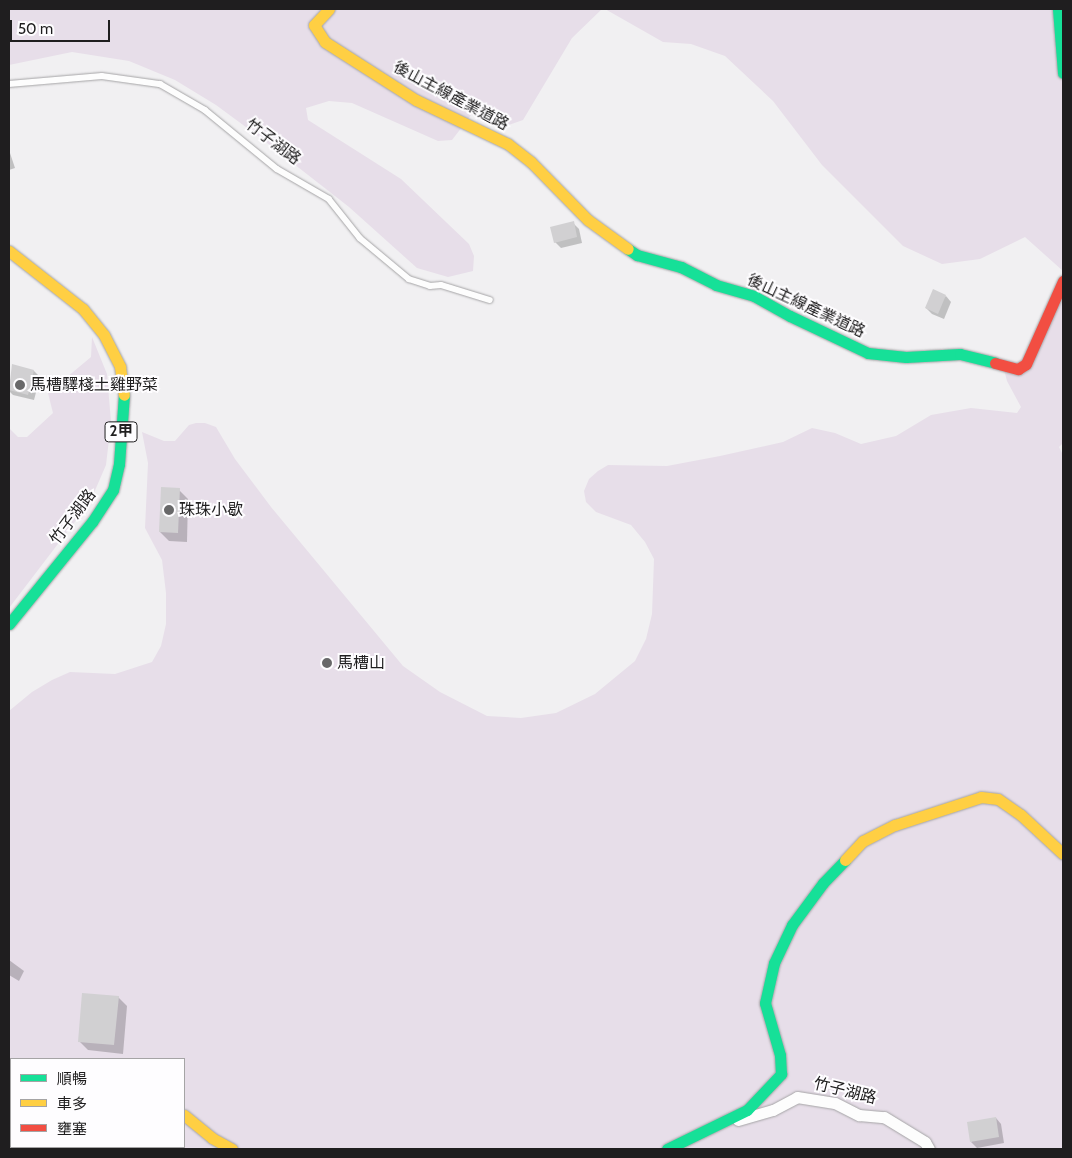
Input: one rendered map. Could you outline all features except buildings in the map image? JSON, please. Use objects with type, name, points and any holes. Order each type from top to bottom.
[{"type":"street","name":"後山主線產業道路","points":[[329,9],[314,25],[324,42],[416,100],[508,144],[532,162],[588,220],[637,255],[681,267],[716,285],[754,296],[868,353],[906,356],[960,354],[1018,369],[1026,364],[1034,350],[1063,281]]},
{"type":"street","points":[[1058,9],[1063,73]]},
{"type":"street","name":"竹子湖路","points":[[9,250],[83,309],[104,335],[120,368],[124,394],[119,464],[113,490],[92,522],[9,624]]},
{"type":"street","points":[[667,1149],[747,1110],[780,1074],[780,1055],[765,1003],[774,963],[792,925],[823,883],[863,841],[895,825],[981,797],[998,799],[1021,815],[1063,854]]},
{"type":"street","name":"竹子湖路","points":[[717,1126],[774,1110],[798,1096],[835,1103],[859,1115],[884,1117],[925,1142],[929,1149]]},
{"type":"street","points":[[185,1116],[212,1138],[232,1149]]},
{"type":"street","points":[[18,1149],[49,1149]]},
{"type":"lane","name":"竹子湖路","points":[[9,84],[102,76],[160,84],[205,110],[278,169],[329,199],[360,238],[409,279],[430,286],[441,286],[490,300]]},
{"type":"shaded area","points":[[9,9],[602,9],[572,38],[523,120],[500,128],[472,114],[452,140],[438,141],[352,103],[329,101],[306,108],[308,120],[401,179],[469,244],[474,256],[473,271],[448,277],[417,268],[349,207],[262,139],[216,105],[175,80],[129,61],[72,52],[9,65]]},
{"type":"shaded area","points":[[605,9],[1063,9],[1063,271],[1025,237],[980,259],[942,264],[903,246],[822,165],[773,101],[725,56],[691,44],[663,42]]},
{"type":"shaded area","points":[[1063,299],[1063,443],[1059,447],[1063,455],[1063,1149],[9,1149],[9,711],[32,692],[70,672],[115,674],[152,662],[161,646],[166,624],[166,593],[162,560],[145,528],[148,463],[142,432],[164,441],[175,441],[189,425],[205,423],[216,427],[235,459],[271,507],[403,666],[440,692],[487,716],[521,718],[556,713],[595,694],[635,661],[646,639],[652,614],[654,559],[645,542],[631,525],[596,512],[586,502],[584,491],[589,479],[598,471],[608,465],[667,466],[720,456],[783,442],[812,428],[835,433],[861,444],[896,436],[931,415],[971,408],[1017,413],[1021,407],[1007,381],[1004,369],[1014,372]]},
{"type":"shaded area","points":[[92,337],[107,374],[111,422],[106,465],[90,502],[9,608],[9,428],[18,437],[27,437],[53,413],[48,393],[91,357]]},
{"type":"traffic: fast","points":[[1058,9],[1063,73]]},
{"type":"traffic: fast","points":[[628,249],[637,255],[681,267],[716,285],[754,296],[790,316],[868,353],[906,357],[960,354],[995,363]]},
{"type":"traffic: fast","points":[[9,624],[92,522],[113,490],[119,464],[124,395]]},
{"type":"traffic: fast","points":[[667,1149],[747,1110],[781,1074],[780,1055],[765,1003],[774,963],[792,925],[823,883],[845,860]]},
{"type":"traffic: slow","points":[[329,9],[314,25],[325,42],[416,100],[508,144],[531,162],[588,220],[628,249]]},
{"type":"traffic: slow","points":[[9,251],[83,309],[104,335],[120,367],[124,395]]},
{"type":"traffic: slow","points":[[845,860],[863,841],[895,825],[981,797],[998,799],[1021,815],[1063,854]]},
{"type":"traffic: slow","points":[[185,1116],[212,1138],[232,1149]]},
{"type":"traffic: jam","points":[[995,363],[1018,369],[1026,364],[1063,281]]},
{"type":"place","name":"馬槽驛棧土雞野菜","points":[[20,385]]},
{"type":"place","name":"珠珠小歇","points":[[169,510]]},
{"type":"place","name":"馬槽山","points":[[327,663]]}]
